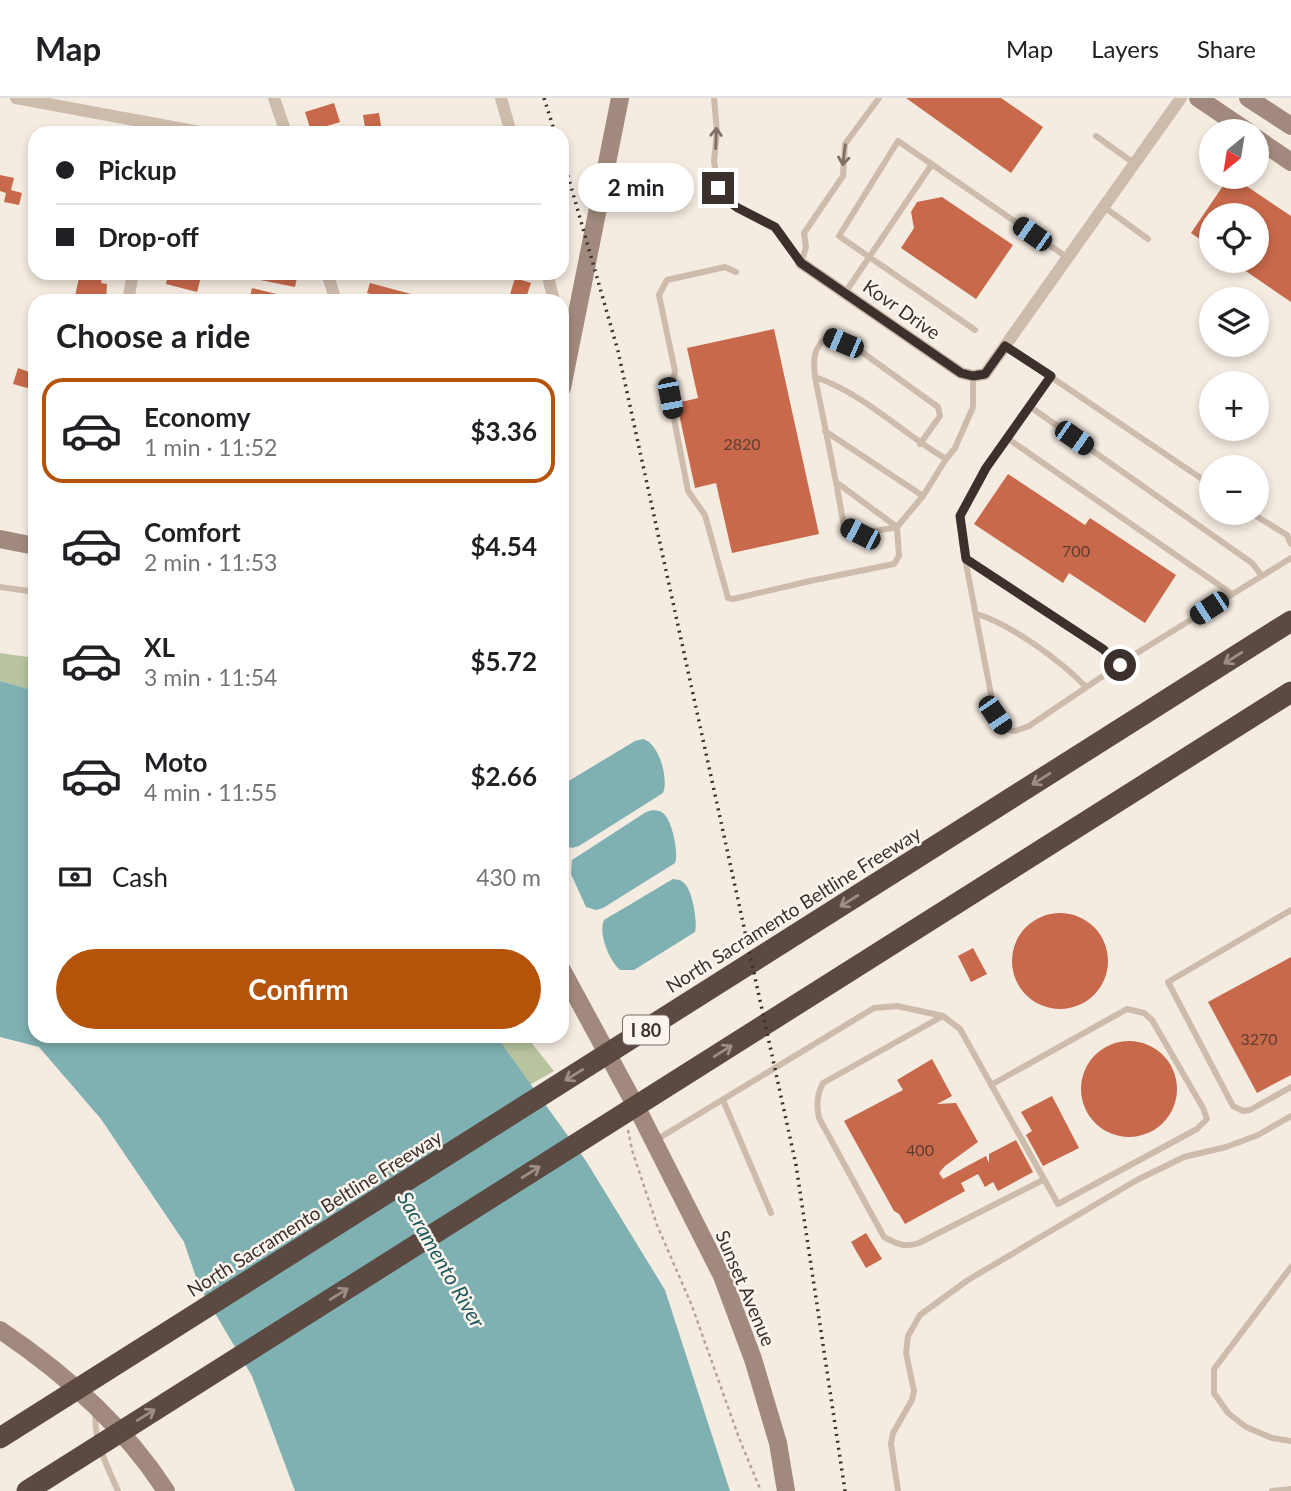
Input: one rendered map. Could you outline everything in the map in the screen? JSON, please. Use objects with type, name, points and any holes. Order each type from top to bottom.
[{"type":"highway","name":"North Sacramento Beltline Freeway","points":[[0,1438],[1291,621]]},
{"type":"highway","points":[[27,1491],[1291,692]]},
{"type":"main road","points":[[569,347],[620,98]]},
{"type":"main road","points":[[1198,98],[1229,119]]},
{"type":"main road","points":[[1248,98],[1291,126]]},
{"type":"main road","points":[[1269,147],[1291,162]]},
{"type":"main road","points":[[0,539],[28,545]]},
{"type":"main road","name":"Sunset Avenue","points":[[569,983],[639,1112],[722,1276],[744,1335],[778,1443],[786,1491]]},
{"type":"main road","points":[[0,1330],[59,1373],[96,1408],[130,1443],[166,1491]]},
{"type":"street","points":[[16,98],[146,126]]},
{"type":"street","points":[[274,98],[284,126]]},
{"type":"street","points":[[501,98],[509,126]]},
{"type":"street","points":[[979,375],[1005,346],[1181,98]]},
{"type":"street","name":"Kovr Drive","points":[[801,263],[961,373],[979,375]]},
{"type":"lane","points":[[714,98],[717,132],[714,161],[722,197],[775,227],[801,263]]},
{"type":"lane","points":[[801,263],[806,247],[804,233],[843,176],[845,145],[879,98]]},
{"type":"lane","points":[[1096,136],[1135,164]]},
{"type":"lane","points":[[975,330],[839,236],[898,141],[1068,258]]},
{"type":"lane","points":[[845,293],[932,164]]},
{"type":"lane","points":[[1104,207],[1147,239]]},
{"type":"lane","points":[[736,272],[725,267],[667,280],[659,295],[675,371],[670,398],[688,491],[705,515],[728,598],[894,565],[900,556],[897,527],[836,482]]},
{"type":"lane","points":[[920,444],[940,416],[938,407],[859,350],[827,336],[817,346],[813,358],[815,377],[844,526],[860,534],[897,527],[923,496],[955,448],[973,407],[979,375]]},
{"type":"lane","points":[[1005,346],[1199,477]]},
{"type":"lane","points":[[1051,376],[986,468],[960,516],[995,715],[1004,729],[1015,732],[1029,726],[1120,665],[1291,558]]},
{"type":"lane","points":[[815,377],[837,384],[920,444],[946,459]]},
{"type":"lane","points":[[1029,406],[1252,563],[1262,576]]},
{"type":"lane","points":[[825,431],[923,496]]},
{"type":"lane","points":[[1007,438],[1232,594]]},
{"type":"lane","points":[[1269,524],[1287,535],[1291,544]]},
{"type":"lane","points":[[966,559],[1103,649],[1120,665]]},
{"type":"lane","points":[[0,587],[28,591]]},
{"type":"lane","points":[[977,614],[997,621],[1073,673],[1086,687]]},
{"type":"lane","points":[[1291,910],[1168,982],[1233,1106],[1243,1111],[1250,1110],[1291,1087]]},
{"type":"lane","points":[[654,1141],[874,1008],[897,1006],[943,1016],[960,1029],[1043,1180],[1058,1204],[1197,1129],[1207,1119],[1152,1020],[1144,1013],[1127,1009],[991,1085]]},
{"type":"lane","points":[[943,1016],[823,1083],[818,1091],[816,1108],[819,1118],[884,1237],[908,1247],[1043,1180]]},
{"type":"lane","points":[[723,1100],[771,1213]]},
{"type":"lane","points":[[898,1491],[891,1444],[893,1433],[912,1400],[914,1391],[906,1353],[908,1336],[920,1315],[968,1280],[1137,1180],[1184,1157],[1226,1147],[1258,1135],[1291,1116]]},
{"type":"lane","points":[[1291,1267],[1214,1369],[1214,1393],[1228,1413],[1246,1427],[1272,1438],[1291,1441]]},
{"type":"lane","points":[[96,1408],[94,1422],[105,1461],[118,1491]]},
{"type":"lane","points":[[1272,1491],[1291,1489]]},
{"type":"path","points":[[628,1128],[632,1150],[657,1225],[692,1307],[730,1416],[761,1491]]},
{"type":"green space","points":[[0,653],[28,657],[28,689],[0,681]]},
{"type":"green space","points":[[486,1043],[532,1043],[554,1071],[519,1091]]},
{"type":"water","name":"Sacramento River","points":[[0,681],[28,689],[28,1043],[501,1043],[586,1161],[665,1290],[730,1491],[295,1491],[252,1376],[199,1286],[184,1242],[101,1119],[39,1047],[0,1037]]},
{"type":"water","points":[[643,739],[649,742],[658,754],[664,771],[663,793],[579,846],[569,847],[569,781],[635,741]]},
{"type":"water","points":[[653,810],[663,813],[670,823],[675,845],[675,863],[603,908],[596,910],[586,907],[571,874],[572,860]]},
{"type":"water","points":[[673,879],[683,882],[690,892],[695,914],[695,932],[634,970],[620,970],[606,946],[602,932],[604,920]]},
{"type":"building","points":[[906,98],[1001,98],[1043,127],[1011,173]]},
{"type":"building","points":[[334,103],[340,122],[327,126],[309,126],[305,112]]},
{"type":"building","points":[[379,113],[381,126],[365,126],[363,115]]},
{"type":"building","points":[[0,175],[14,178],[11,190],[22,193],[19,205],[4,202],[6,193],[0,191]]},
{"type":"building","points":[[1221,189],[1251,189],[1291,216],[1291,302],[1249,273],[1269,273],[1269,203],[1211,203]]},
{"type":"building","points":[[942,197],[1013,245],[976,299],[901,248],[914,228],[911,212],[917,202]]},
{"type":"building","points":[[1199,221],[1199,239],[1191,233]]},
{"type":"building","points":[[78,280],[102,280],[101,283],[107,284],[106,294],[76,294]]},
{"type":"building","points":[[167,280],[200,280],[197,292],[166,284]]},
{"type":"building","points":[[260,280],[296,280],[295,287]]},
{"type":"building","points":[[514,280],[531,283],[527,294],[510,294]]},
{"type":"building","points":[[370,283],[411,294],[371,294],[367,293]]},
{"type":"building","points":[[252,288],[277,294],[251,294]]},
{"type":"building","points":[[774,329],[819,534],[732,553],[716,483],[695,488],[677,403],[698,398],[687,348]]},
{"type":"building","points":[[18,368],[28,372],[28,388],[13,384]]},
{"type":"building","points":[[1008,474],[1085,525],[1090,518],[1176,575],[1145,623],[1069,573],[1063,583],[974,524]]},
{"type":"building","points":[[1060,913],[1078,917],[1094,927],[1104,943],[1108,961],[1104,979],[1094,995],[1078,1005],[1060,1009],[1042,1005],[1026,995],[1016,979],[1012,961],[1016,943],[1026,927],[1042,917]]},
{"type":"building","points":[[973,948],[987,974],[971,982],[958,956]]},
{"type":"building","points":[[1291,957],[1291,1075],[1257,1093],[1208,1002]]},
{"type":"building","points":[[1129,1041],[1147,1045],[1163,1055],[1173,1071],[1177,1089],[1173,1107],[1163,1123],[1147,1133],[1129,1137],[1111,1133],[1095,1123],[1085,1107],[1081,1089],[1085,1071],[1095,1055],[1111,1045]]},
{"type":"building","points":[[932,1059],[952,1096],[937,1104],[956,1103],[978,1142],[945,1166],[939,1173],[943,1179],[986,1156],[989,1163],[989,1154],[1016,1140],[1033,1172],[998,1191],[993,1182],[985,1187],[978,1174],[961,1183],[965,1191],[905,1224],[894,1211],[844,1121],[903,1090],[897,1080]]},
{"type":"building","points":[[1052,1096],[1079,1148],[1043,1166],[1026,1135],[1032,1131],[1021,1112]]},
{"type":"building","points":[[866,1233],[882,1259],[866,1268],[851,1242]]},
{"type":"railway","points":[[544,98],[553,126]]},
{"type":"railway","points":[[569,180],[618,351],[796,1165],[845,1491]]},
{"type":"route","points":[[718,188],[722,197],[738,208],[775,227],[785,237],[801,263],[961,373],[973,376],[985,374],[1005,346],[1051,376],[986,468],[960,516],[962,543],[966,559],[1103,649],[1120,665]]}]
